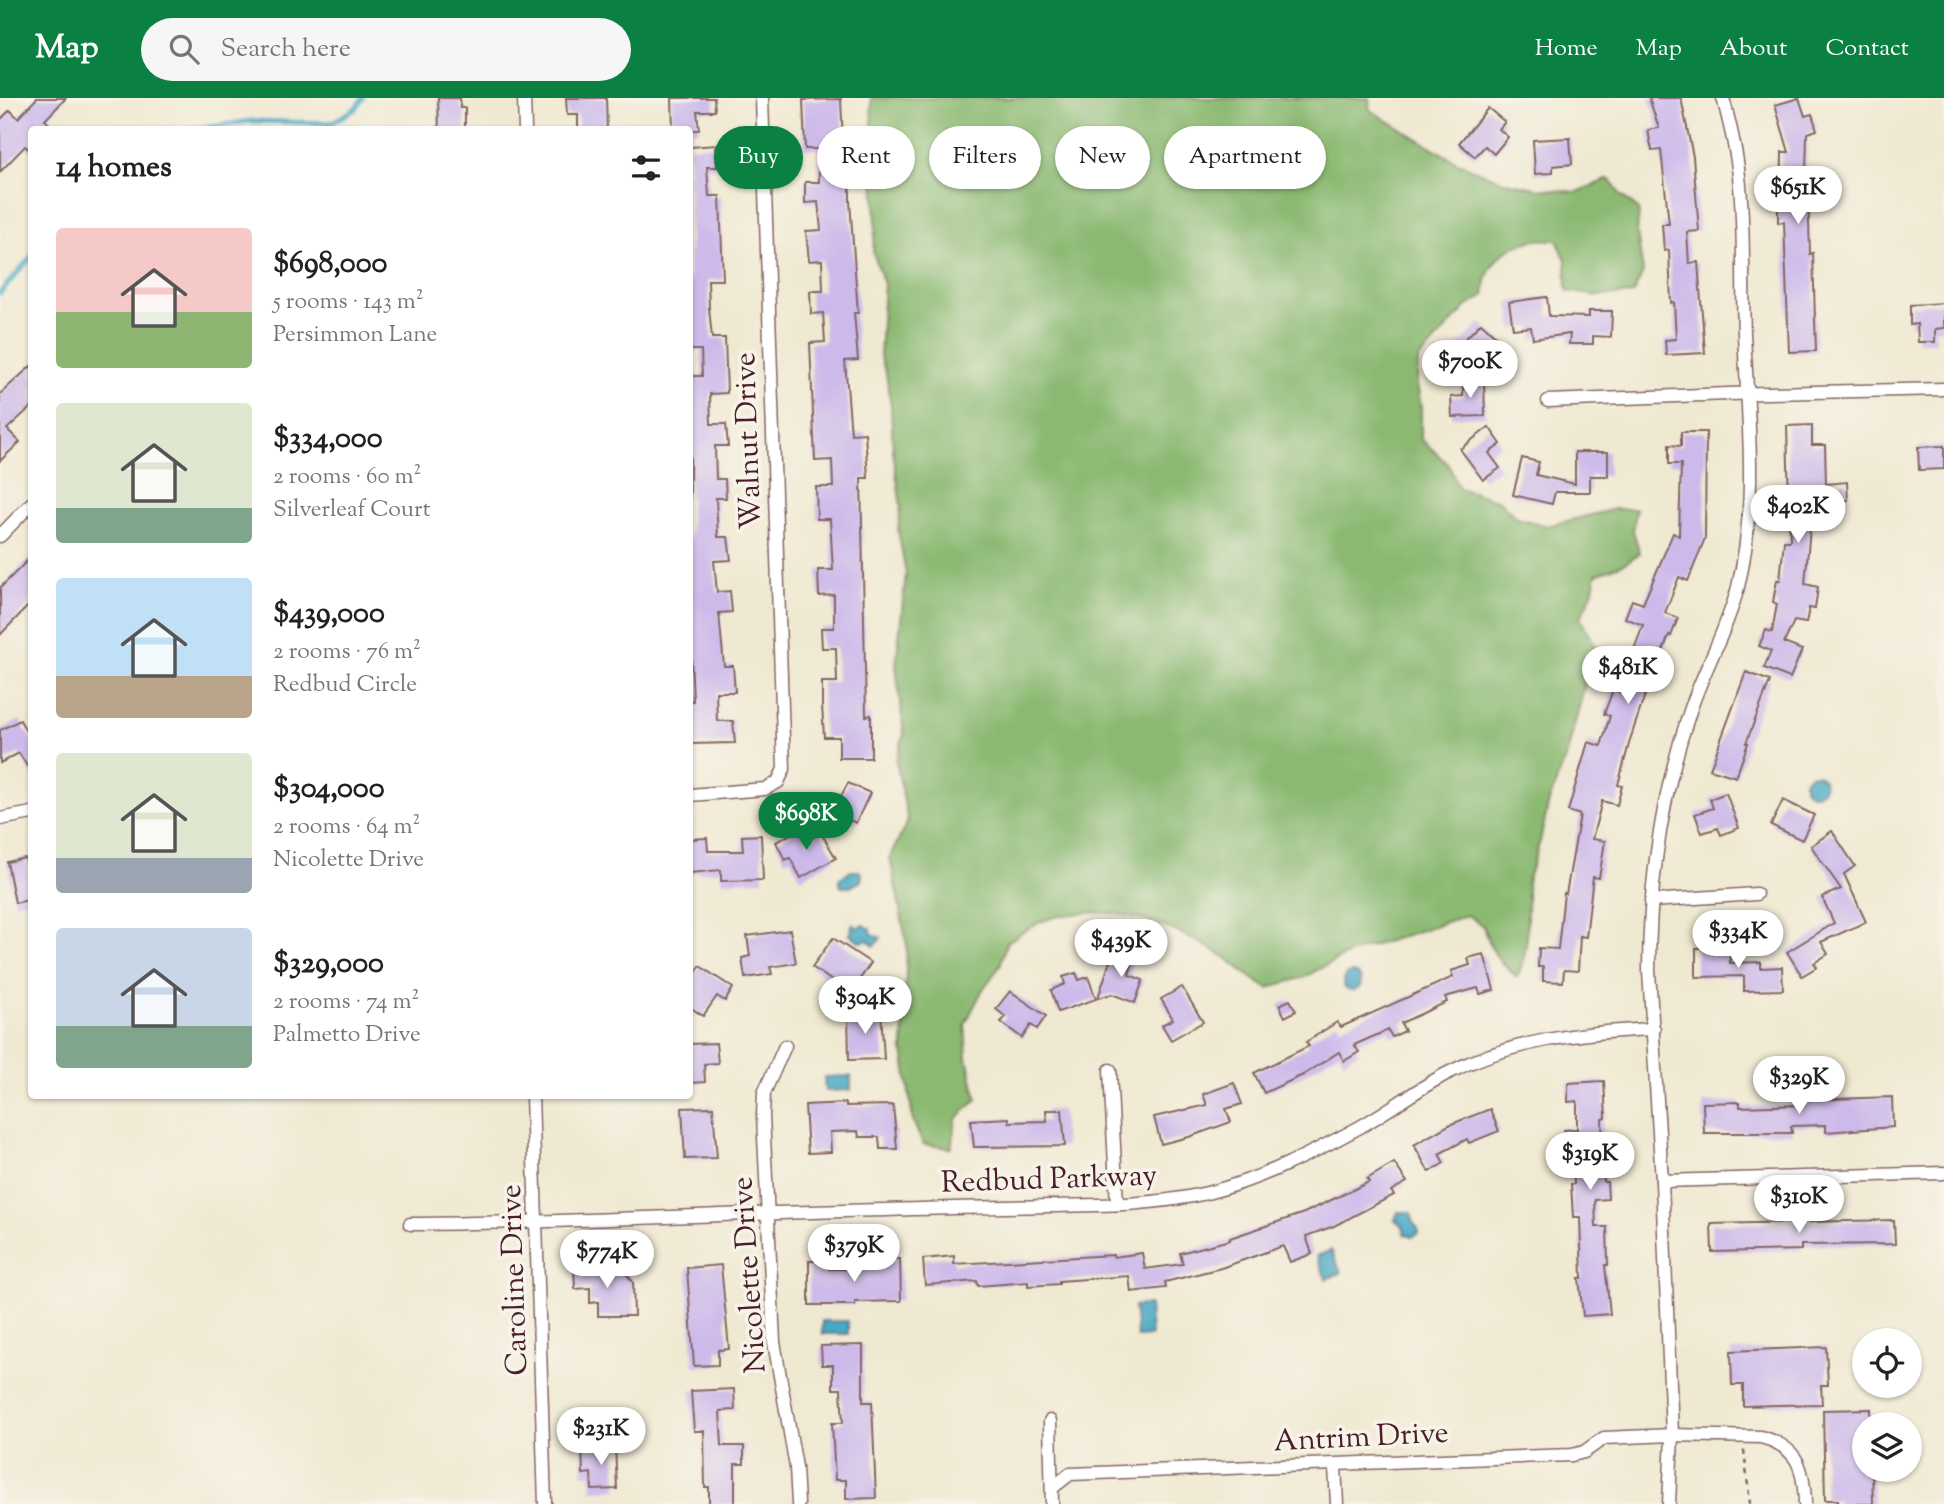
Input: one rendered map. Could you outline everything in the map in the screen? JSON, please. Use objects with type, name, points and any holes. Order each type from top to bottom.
[{"type":"street","points":[[524,98],[525,126]]},
{"type":"street","name":"Walnut Drive","points":[[693,795],[765,789],[778,782],[784,769],[762,98]]},
{"type":"street","points":[[1670,1504],[1672,1434],[1662,1181],[1649,971],[1651,901],[1657,837],[1670,778],[1691,707],[1731,611],[1744,561],[1750,497],[1739,176],[1733,134],[1723,98]]},
{"type":"street","points":[[1548,401],[1944,389]]},
{"type":"street","points":[[0,536],[28,507]]},
{"type":"street","points":[[0,818],[28,814]]},
{"type":"street","points":[[1651,901],[1756,894]]},
{"type":"street","name":"Redbud Parkway","points":[[410,1224],[538,1223],[769,1213],[1117,1205],[1174,1199],[1238,1184],[1291,1162],[1361,1126],[1448,1073],[1482,1058],[1567,1036],[1654,1029]]},
{"type":"street","name":"Nicolette Drive","points":[[785,1046],[764,1093],[763,1116],[775,1342],[796,1467],[797,1504]]},
{"type":"street","points":[[1110,1070],[1117,1205]]},
{"type":"street","name":"Caroline Drive","points":[[532,1099],[545,1504]]},
{"type":"street","points":[[1662,1181],[1944,1172]]},
{"type":"street","points":[[1050,1421],[1052,1504]]},
{"type":"street","name":"Antrim Drive","points":[[1052,1488],[1070,1475],[1572,1455],[1584,1452],[1604,1437],[1672,1434],[1770,1439],[1791,1452],[1802,1468],[1805,1504]]},
{"type":"street","points":[[1335,1465],[1337,1504]]},
{"type":"path","points":[[1743,1436],[1750,1504]]},
{"type":"green space","points":[[871,98],[1369,98],[1370,110],[1460,164],[1506,182],[1540,189],[1577,192],[1609,179],[1620,194],[1639,210],[1637,233],[1643,272],[1633,294],[1595,296],[1567,291],[1566,260],[1557,240],[1526,242],[1500,256],[1487,276],[1484,296],[1466,307],[1418,360],[1421,439],[1448,464],[1459,488],[1499,501],[1517,518],[1547,526],[1615,509],[1636,509],[1633,531],[1640,553],[1623,564],[1596,574],[1592,593],[1580,618],[1595,645],[1567,754],[1549,801],[1527,882],[1527,935],[1524,961],[1517,977],[1500,961],[1489,944],[1483,926],[1467,915],[1348,954],[1304,977],[1268,988],[1220,954],[1179,932],[1157,924],[1136,918],[1091,912],[1045,920],[1007,942],[1000,966],[983,989],[965,1024],[967,1058],[977,1099],[956,1119],[951,1148],[923,1144],[913,1121],[903,1049],[907,945],[890,857],[908,821],[896,761],[904,734],[896,665],[906,574],[898,530],[901,507],[893,451],[891,406],[886,373],[880,357],[884,284],[873,252],[876,222],[875,189],[915,189],[915,126],[872,126]]},
{"type":"water","points":[[1814,774],[1821,777],[1824,784],[1821,791],[1814,794],[1807,791],[1804,784],[1807,777]]},
{"type":"water","points":[[851,871],[859,871],[862,874],[861,881],[850,887],[841,887],[839,879]]},
{"type":"water","points":[[854,924],[857,928],[863,925],[871,929],[871,933],[881,938],[874,946],[868,940],[861,942],[849,934]]},
{"type":"water","points":[[1348,973],[1356,973],[1361,982],[1359,989],[1348,991],[1343,986],[1343,978]]},
{"type":"water","points":[[851,1076],[851,1090],[825,1091],[824,1077]]},
{"type":"water","points":[[1398,1212],[1409,1212],[1412,1215],[1418,1233],[1412,1237],[1405,1234],[1403,1226],[1395,1220]]},
{"type":"water","points":[[1331,1250],[1341,1273],[1326,1279],[1317,1256]]},
{"type":"water","points":[[1149,1305],[1151,1336],[1137,1337],[1134,1306]]},
{"type":"water","points":[[822,1321],[848,1321],[848,1334],[822,1334]]},
{"type":"building","points":[[37,98],[66,98],[45,120],[52,126],[28,126],[28,149],[25,146],[0,172],[0,120],[10,110],[18,118]]},
{"type":"building","points":[[438,98],[460,98],[460,108],[465,108],[465,126],[439,126]]},
{"type":"building","points":[[566,98],[606,98],[607,126],[578,126],[578,115],[567,115]]},
{"type":"building","points":[[672,98],[714,98],[715,111],[697,111],[699,130],[693,130],[693,126],[673,126]]},
{"type":"building","points":[[1649,98],[1681,98],[1693,157],[1699,231],[1687,232],[1689,263],[1698,262],[1705,353],[1666,355],[1665,340],[1676,339],[1674,302],[1671,303],[1669,250],[1664,251],[1662,224],[1669,224],[1661,150],[1652,151],[1648,130],[1659,128]]},
{"type":"building","points":[[1799,98],[1805,116],[1812,114],[1817,130],[1807,133],[1806,174],[1816,174],[1815,191],[1808,191],[1816,351],[1789,352],[1784,222],[1778,223],[1778,203],[1781,203],[1782,152],[1789,152],[1775,105]]},
{"type":"building","points":[[841,99],[842,126],[817,126],[817,149],[805,149],[803,100]]},
{"type":"building","points":[[1488,108],[1505,122],[1499,129],[1508,137],[1494,154],[1485,146],[1475,157],[1459,143]]},
{"type":"building","points":[[1570,138],[1572,164],[1553,166],[1553,173],[1535,174],[1533,140]]},
{"type":"building","points":[[714,145],[714,167],[707,167],[709,196],[720,196],[723,280],[708,280],[709,308],[712,338],[725,338],[727,393],[710,394],[711,424],[726,424],[728,446],[715,446],[716,479],[725,479],[726,498],[716,498],[718,537],[728,537],[731,560],[714,561],[717,592],[730,591],[732,612],[719,613],[724,666],[733,666],[735,692],[716,692],[717,721],[733,721],[735,743],[693,744],[693,376],[702,376],[701,350],[693,350],[693,147]]},
{"type":"building","points":[[805,182],[817,182],[817,189],[850,189],[858,313],[854,313],[858,360],[845,361],[851,434],[865,433],[868,478],[861,478],[866,716],[871,715],[871,758],[839,758],[839,737],[824,737],[822,682],[837,682],[836,648],[822,648],[821,628],[834,628],[834,595],[819,596],[818,570],[833,570],[830,519],[817,519],[816,487],[833,487],[832,460],[815,461],[810,343],[825,342],[823,313],[811,314],[810,291],[823,291],[822,260],[809,261],[806,231],[821,230],[818,202],[805,203]]},
{"type":"building","points":[[1547,297],[1549,316],[1589,317],[1589,311],[1612,311],[1611,337],[1593,336],[1593,344],[1569,344],[1570,334],[1533,339],[1531,327],[1513,329],[1509,302]]},
{"type":"building","points":[[1944,303],[1944,328],[1935,329],[1935,342],[1918,342],[1917,324],[1910,325],[1910,305]]},
{"type":"building","points":[[1481,323],[1501,341],[1487,355],[1494,361],[1483,373],[1456,348]]},
{"type":"building","points":[[28,369],[28,410],[7,429],[20,442],[0,461],[0,394]]},
{"type":"building","points":[[1484,378],[1485,416],[1452,417],[1451,397],[1463,396],[1463,379]]},
{"type":"building","points":[[1812,425],[1812,445],[1825,445],[1826,484],[1847,482],[1848,500],[1813,503],[1813,528],[1810,528],[1805,584],[1818,587],[1815,609],[1809,608],[1806,623],[1794,621],[1784,643],[1802,650],[1790,678],[1764,668],[1771,651],[1759,646],[1766,630],[1772,632],[1777,604],[1773,602],[1777,580],[1780,580],[1784,541],[1790,541],[1787,426]]},
{"type":"building","points":[[1489,427],[1501,444],[1489,453],[1500,468],[1483,480],[1460,449]]},
{"type":"building","points":[[1681,432],[1706,432],[1705,538],[1688,581],[1679,577],[1665,613],[1678,618],[1653,678],[1651,677],[1630,740],[1618,785],[1622,786],[1617,805],[1602,801],[1592,839],[1605,841],[1599,878],[1593,877],[1586,937],[1580,936],[1578,971],[1564,970],[1563,982],[1543,981],[1543,967],[1538,967],[1539,948],[1558,949],[1564,893],[1566,894],[1580,815],[1568,811],[1588,742],[1601,746],[1610,716],[1604,714],[1613,690],[1622,693],[1630,670],[1627,669],[1643,625],[1625,618],[1632,600],[1643,604],[1673,533],[1679,536],[1681,464],[1669,464],[1669,445],[1681,446]]},
{"type":"building","points":[[1944,446],[1944,469],[1919,470],[1918,447]]},
{"type":"building","points":[[1575,452],[1608,452],[1608,476],[1590,476],[1590,492],[1555,492],[1552,504],[1513,495],[1522,458],[1539,462],[1536,475],[1575,484]]},
{"type":"building","points":[[28,560],[28,606],[0,635],[0,588]]},
{"type":"building","points":[[1746,672],[1770,681],[1736,777],[1710,769]]},
{"type":"building","points":[[20,720],[28,735],[28,768],[19,753],[0,763],[0,730]]},
{"type":"building","points":[[848,783],[870,793],[856,823],[843,817],[840,823],[821,814],[829,796],[839,800]]},
{"type":"building","points":[[1726,793],[1739,828],[1721,835],[1718,828],[1702,833],[1695,814],[1713,808],[1710,799]]},
{"type":"building","points":[[1783,800],[1814,815],[1802,840],[1771,825]]},
{"type":"building","points":[[800,829],[808,844],[821,833],[836,858],[801,878],[790,858],[785,860],[776,842]]},
{"type":"building","points":[[1832,831],[1855,866],[1844,874],[1866,922],[1821,942],[1828,954],[1814,963],[1817,967],[1802,976],[1787,952],[1834,923],[1822,897],[1841,889],[1811,846]]},
{"type":"building","points":[[761,835],[763,880],[721,881],[721,870],[693,873],[693,839],[707,838],[708,851],[743,851],[742,836]]},
{"type":"building","points":[[25,858],[28,870],[28,900],[15,903],[7,862]]},
{"type":"building","points":[[790,930],[796,963],[770,967],[772,974],[745,978],[742,958],[750,956],[747,936]]},
{"type":"building","points":[[833,938],[871,963],[850,993],[812,967]]},
{"type":"building","points":[[1696,948],[1730,948],[1730,963],[1761,962],[1761,968],[1782,967],[1783,990],[1744,991],[1744,976],[1696,977]]},
{"type":"building","points":[[1113,952],[1134,958],[1129,975],[1143,980],[1135,1003],[1112,994],[1098,998]]},
{"type":"building","points":[[1484,954],[1494,990],[1480,994],[1478,988],[1445,997],[1447,1002],[1401,1023],[1405,1031],[1392,1037],[1388,1030],[1354,1045],[1359,1052],[1344,1061],[1339,1052],[1303,1075],[1264,1093],[1254,1073],[1309,1046],[1306,1042],[1337,1022],[1341,1027],[1453,977],[1451,971],[1470,965],[1468,958]]},
{"type":"building","points":[[700,966],[733,988],[725,1001],[717,996],[703,1016],[693,1009],[693,977]]},
{"type":"building","points":[[1076,973],[1079,980],[1088,977],[1096,999],[1058,1012],[1051,990],[1065,984],[1063,977]]},
{"type":"building","points":[[1182,987],[1203,1022],[1171,1040],[1162,1025],[1173,1019],[1161,999]]},
{"type":"building","points":[[1010,991],[1046,1016],[1037,1029],[1031,1025],[1022,1038],[1001,1022],[1006,1017],[996,1009]]},
{"type":"building","points":[[1290,1000],[1296,1011],[1285,1017],[1279,1005]]},
{"type":"building","points":[[848,1012],[881,1012],[884,1059],[849,1060]]},
{"type":"building","points":[[716,1043],[718,1063],[704,1064],[705,1082],[693,1083],[693,1044]]},
{"type":"building","points":[[1604,1081],[1604,1182],[1607,1182],[1608,1199],[1595,1200],[1596,1227],[1607,1227],[1608,1265],[1605,1265],[1610,1314],[1583,1316],[1579,1278],[1582,1278],[1580,1217],[1573,1217],[1571,1184],[1574,1184],[1573,1146],[1564,1146],[1564,1130],[1577,1129],[1577,1101],[1568,1102],[1568,1083]]},
{"type":"building","points":[[1234,1083],[1242,1104],[1226,1109],[1231,1122],[1161,1144],[1154,1117],[1207,1105],[1203,1094]]},
{"type":"building","points":[[1892,1097],[1893,1127],[1826,1132],[1826,1125],[1791,1126],[1792,1133],[1704,1133],[1703,1103],[1740,1102],[1740,1107],[1804,1105],[1804,1100]]},
{"type":"building","points":[[846,1103],[846,1106],[893,1105],[897,1149],[880,1149],[879,1137],[859,1137],[858,1131],[830,1132],[831,1152],[808,1153],[805,1105]]},
{"type":"building","points":[[713,1107],[717,1158],[685,1159],[682,1108]]},
{"type":"building","points":[[1490,1109],[1499,1131],[1469,1143],[1467,1139],[1439,1154],[1444,1163],[1429,1172],[1414,1145],[1449,1125]]},
{"type":"building","points":[[1046,1110],[1062,1110],[1065,1146],[974,1147],[971,1120],[1009,1118],[1009,1122],[1047,1121]]},
{"type":"building","points":[[1394,1163],[1407,1182],[1391,1191],[1394,1195],[1334,1226],[1306,1236],[1312,1254],[1290,1262],[1283,1246],[1221,1268],[1165,1282],[1166,1288],[1131,1292],[1129,1276],[1028,1286],[1028,1282],[978,1286],[977,1281],[925,1285],[923,1259],[954,1256],[954,1264],[1114,1257],[1142,1253],[1145,1269],[1183,1264],[1180,1253],[1230,1240],[1304,1213],[1369,1182],[1367,1179]]},
{"type":"building","points":[[1894,1220],[1895,1244],[1801,1245],[1801,1250],[1712,1252],[1711,1224]]},
{"type":"building","points":[[884,1259],[900,1259],[901,1301],[809,1305],[809,1261],[829,1261],[829,1269],[884,1269]]},
{"type":"building","points":[[605,1265],[605,1272],[624,1271],[633,1282],[634,1316],[598,1316],[598,1302],[590,1303],[590,1288],[575,1289],[574,1266]]},
{"type":"building","points":[[721,1265],[729,1349],[718,1350],[718,1365],[694,1366],[687,1268]]},
{"type":"building","points":[[863,1345],[863,1402],[872,1402],[876,1498],[846,1499],[846,1480],[835,1480],[832,1423],[843,1423],[841,1389],[833,1389],[833,1365],[822,1365],[821,1346]]},
{"type":"building","points":[[1826,1347],[1828,1385],[1821,1385],[1822,1404],[1743,1406],[1743,1385],[1732,1385],[1731,1351]]},
{"type":"building","points":[[734,1389],[735,1410],[720,1411],[722,1446],[744,1446],[744,1464],[735,1464],[735,1504],[709,1504],[709,1487],[705,1487],[704,1431],[694,1431],[691,1391]]},
{"type":"building","points":[[1871,1409],[1871,1412],[1852,1412],[1852,1482],[1872,1482],[1873,1504],[1838,1504],[1838,1500],[1825,1500],[1823,1410]]},
{"type":"building","points":[[615,1446],[617,1489],[592,1490],[591,1473],[583,1474],[582,1448]]},
{"type":"waterway","points":[[216,126],[250,121],[331,123],[355,109],[363,98]]},
{"type":"waterway","points":[[0,293],[28,261]]}]
